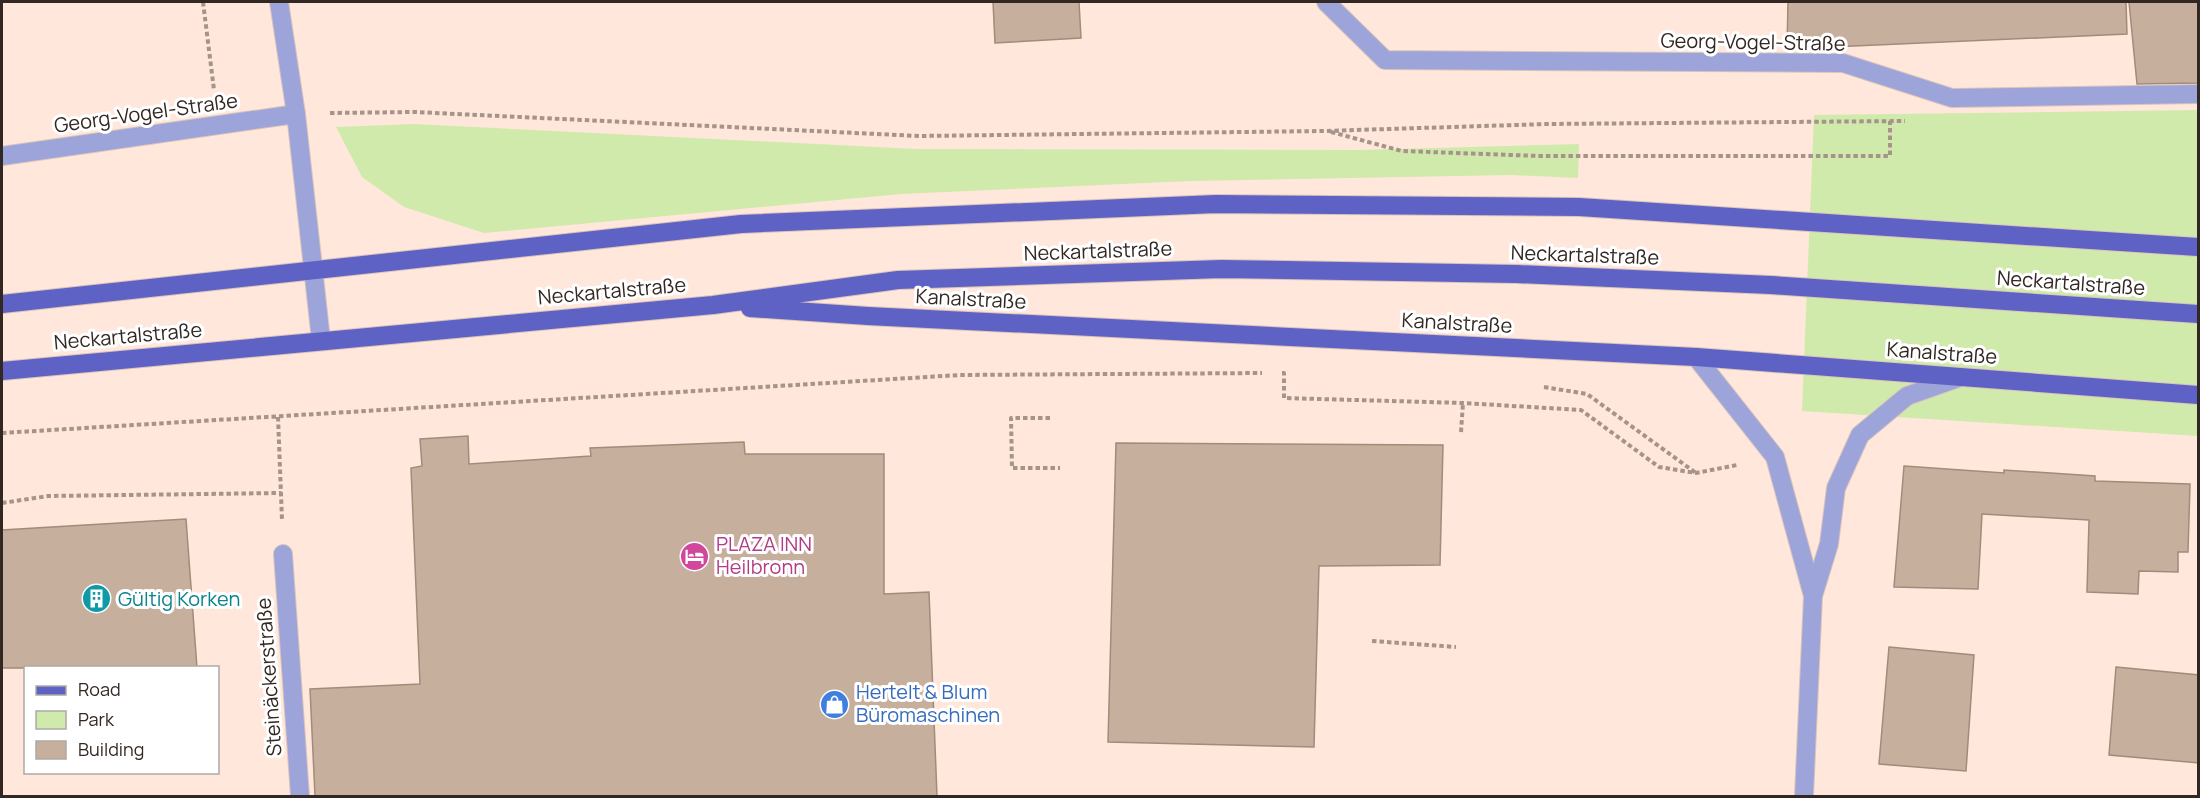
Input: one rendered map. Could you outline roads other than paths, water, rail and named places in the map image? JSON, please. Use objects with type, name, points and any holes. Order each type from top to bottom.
[{"type":"main road","name":"Neckartalstraße","points":[[2,304],[741,224],[1216,204],[1579,207],[2199,247]]},
{"type":"main road","name":"Neckartalstraße","points":[[2151,244],[2199,237]]},
{"type":"main road","name":"Neckartalstraße","points":[[2,371],[712,305],[898,280],[1221,269],[1516,274],[1759,284],[2199,314]]},
{"type":"main road","name":"Kanalstraße","points":[[712,305],[867,316],[1696,357],[2199,395]]},
{"type":"street","points":[[279,2],[296,114],[321,340]]},
{"type":"street","name":"Georg-Vogel-Straße","points":[[1326,2],[1385,60],[1844,63],[1952,98],[2199,93]]},
{"type":"street","name":"Georg-Vogel-Straße","points":[[2,156],[296,114]]},
{"type":"street","points":[[1696,357],[1775,457],[1813,596]]},
{"type":"street","points":[[1804,796],[1813,596],[1829,544],[1836,488],[1860,435],[1907,396],[1961,377]]},
{"type":"street","name":"Steinäckerstraße","points":[[283,554],[300,796]]},
{"type":"place","name":"PLAZA INN Heilbronn","points":[[695,556]]},
{"type":"place","name":"Gültig Korken","points":[[97,599]]},
{"type":"place","name":"Hertelt & Blum Büromaschinen","points":[[835,704]]}]
